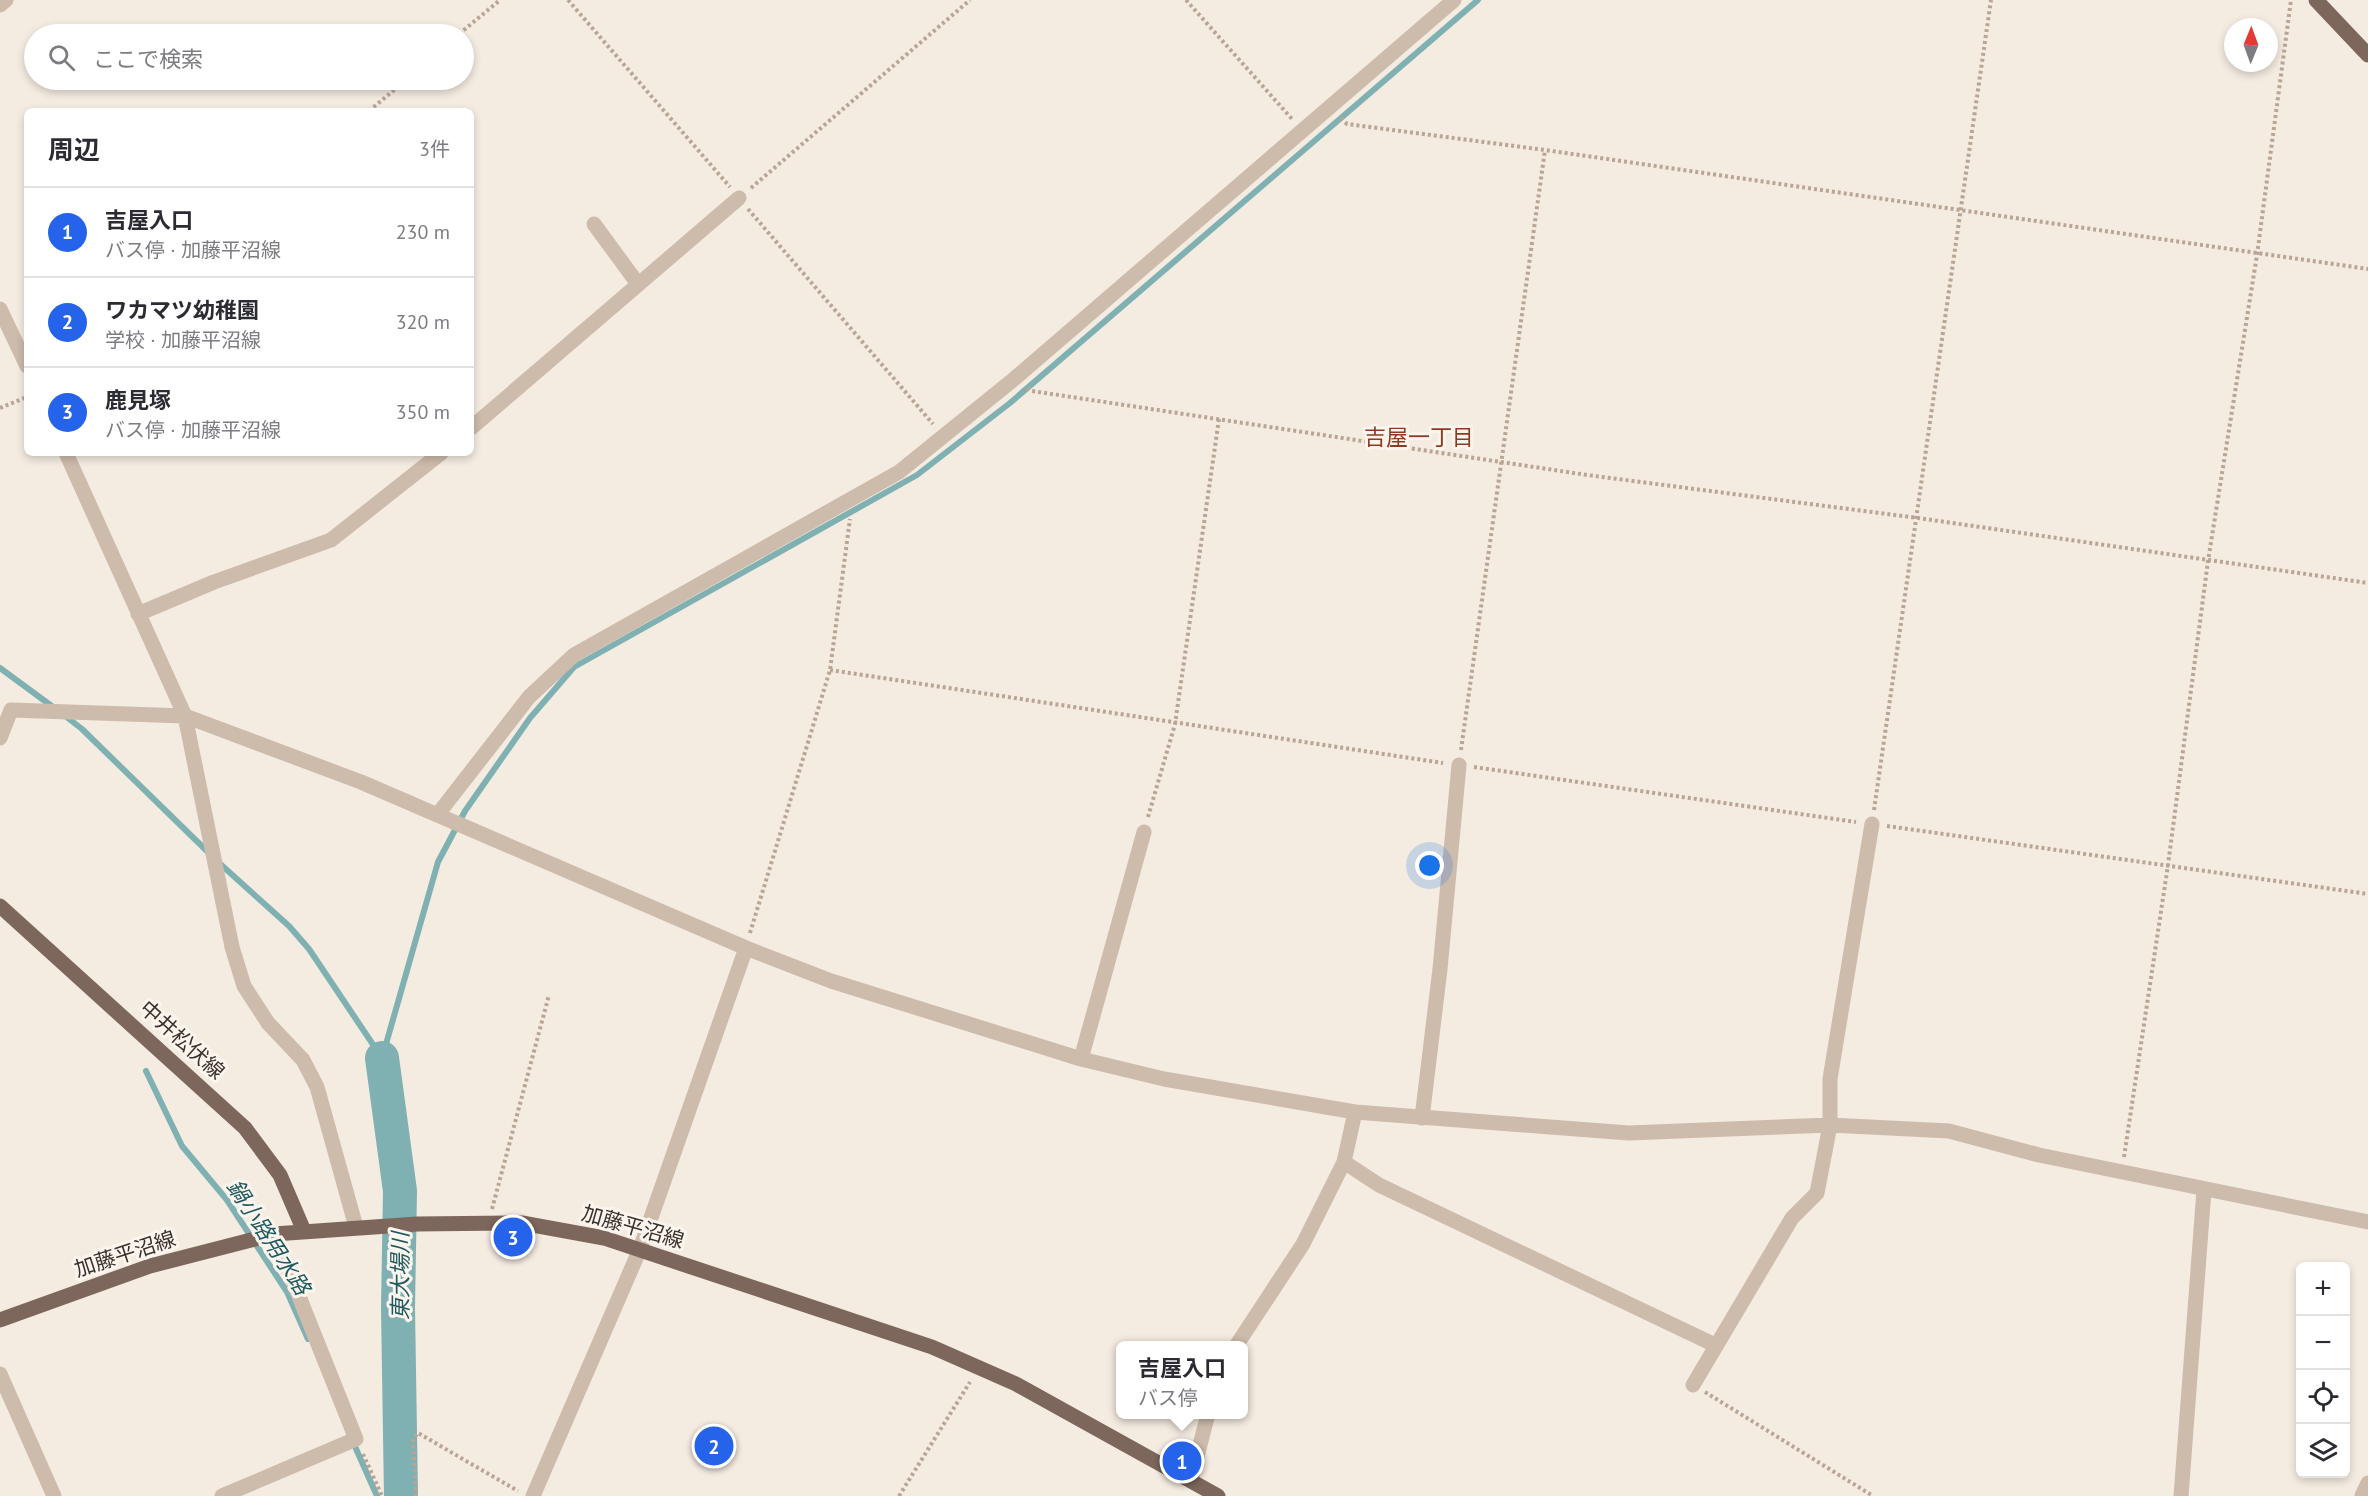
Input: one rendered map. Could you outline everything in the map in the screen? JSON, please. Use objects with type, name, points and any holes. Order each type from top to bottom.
[{"type":"main road","points":[[2316,0],[2368,55]]},
{"type":"main road","name":"中井松伏線","points":[[0,906],[245,1128],[280,1175],[304,1231]]},
{"type":"main road","name":"加藤平沼線","points":[[0,1320],[150,1266],[274,1234],[356,1227],[489,1221],[522,1223],[578,1232],[640,1249],[870,1324],[979,1367],[1061,1407],[1218,1496]]},
{"type":"street","points":[[0,5],[6,0]]},
{"type":"street","points":[[438,814],[529,697],[574,655],[899,472],[1014,379],[1454,0]]},
{"type":"street","points":[[474,425],[739,198]]},
{"type":"street","points":[[594,224],[638,284]]},
{"type":"street","points":[[0,309],[24,360]]},
{"type":"street","points":[[67,456],[185,716],[232,947],[244,986],[268,1023],[303,1060],[317,1087],[356,1227]]},
{"type":"street","points":[[138,614],[214,582],[332,540],[437,456]]},
{"type":"street","points":[[0,738],[6,707],[185,716],[361,782],[746,948],[831,981],[1082,1059],[1164,1079],[1355,1112],[1629,1132],[1830,1125],[1949,1131],[2039,1155],[2368,1222]]},
{"type":"street","points":[[1422,1118],[1440,969],[1459,765]]},
{"type":"street","points":[[1693,1384],[1792,1218],[1817,1193],[1830,1125],[1830,1079],[1872,824]]},
{"type":"street","points":[[1082,1059],[1144,832]]},
{"type":"street","points":[[533,1496],[640,1249],[746,948]]},
{"type":"street","points":[[1239,1341],[1303,1244],[1344,1162],[1355,1112]]},
{"type":"street","points":[[1344,1162],[1379,1185],[1715,1345]]},
{"type":"street","points":[[2181,1496],[2204,1190]]},
{"type":"street","points":[[222,1496],[356,1439],[274,1234]]},
{"type":"street","points":[[0,1374],[54,1496]]},
{"type":"street","points":[[1191,1480],[1207,1419]]},
{"type":"street","points":[[2362,1496],[2368,1483]]},
{"type":"path","points":[[471,24],[500,0]]},
{"type":"path","points":[[568,0],[943,436]]},
{"type":"path","points":[[739,198],[970,0]]},
{"type":"path","points":[[1186,0],[1302,131]]},
{"type":"path","points":[[1872,824],[1991,0]]},
{"type":"path","points":[[2122,1171],[2168,865],[2208,561],[2257,255],[2291,0]]},
{"type":"path","points":[[373,108],[394,90]]},
{"type":"path","points":[[1347,124],[1545,150],[2257,255],[2368,269]]},
{"type":"path","points":[[1459,765],[1504,461],[1545,150]]},
{"type":"path","points":[[1014,379],[1032,391],[1599,476],[1918,518],[2368,583]]},
{"type":"path","points":[[0,408],[24,398]]},
{"type":"path","points":[[1144,832],[1174,724],[1219,419]]},
{"type":"path","points":[[746,948],[830,670],[852,498]]},
{"type":"path","points":[[830,670],[1174,724],[2368,894]]},
{"type":"path","points":[[489,1221],[549,995]]},
{"type":"path","points":[[900,1496],[979,1367]]},
{"type":"path","points":[[1693,1384],[1873,1496]]},
{"type":"path","points":[[416,1496],[413,1439],[418,1433],[526,1496]]},
{"type":"path","points":[[356,1439],[382,1496]]},
{"type":"waterway","points":[[382,1058],[438,862],[465,811],[530,718],[574,667],[917,475],[1010,403],[1478,0]]},
{"type":"waterway","points":[[0,668],[53,707]]},
{"type":"waterway","points":[[64,715],[82,729],[211,855]]},
{"type":"waterway","points":[[218,862],[289,926],[309,949],[382,1058]]},
{"type":"waterway","name":"東大場川","points":[[382,1058],[400,1191],[398,1308],[401,1496]]},
{"type":"waterway","name":"鍋小路用水路","points":[[146,1071],[182,1146],[227,1200],[287,1292],[308,1339]]},
{"type":"waterway","name":"鍋小路用水路","points":[[353,1442],[377,1496]]},
{"type":"place","name":"鹿見塚","points":[[513,1237]]},
{"type":"place","name":"ワカマツ幼稚園","points":[[714,1446]]},
{"type":"place","name":"吉屋入口","points":[[1182,1461]]},
{"type":"district","name":"吉屋一丁目","points":[[1419,437]]}]
